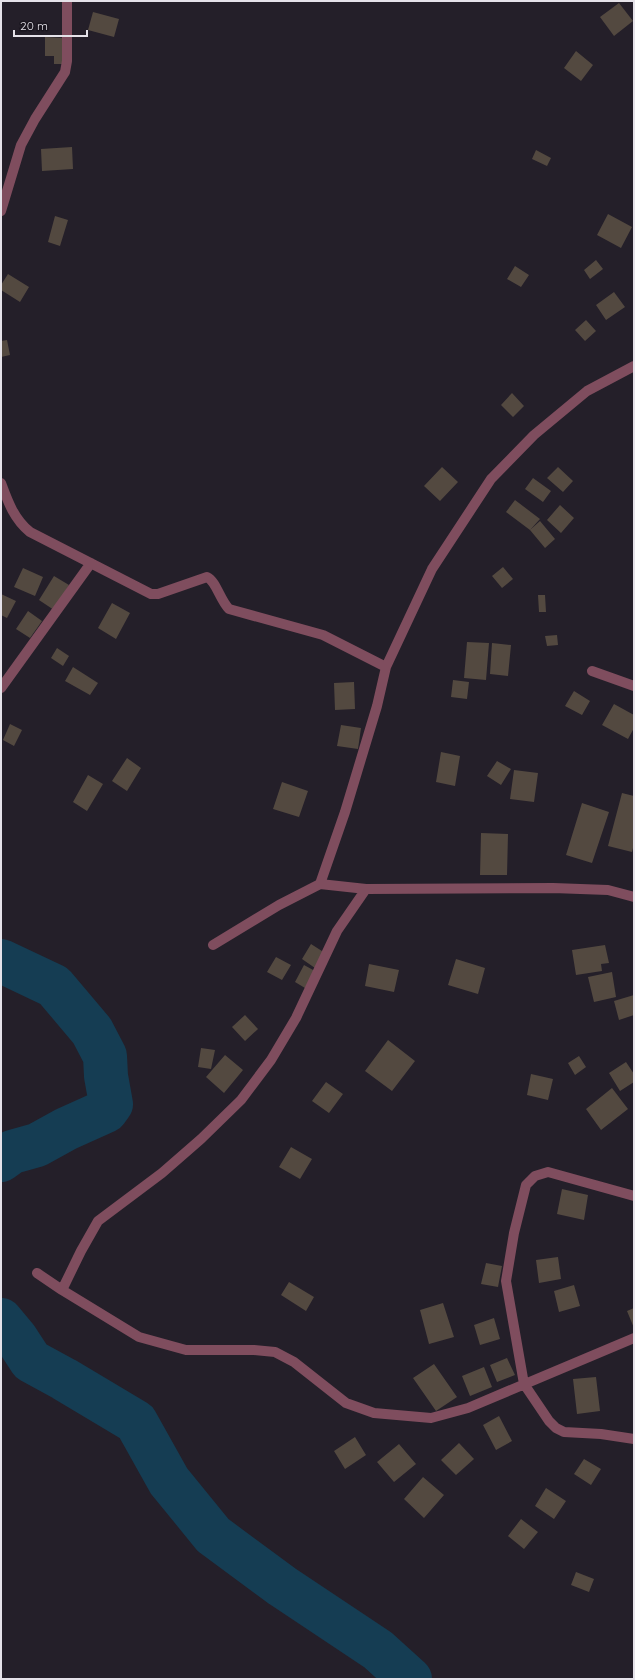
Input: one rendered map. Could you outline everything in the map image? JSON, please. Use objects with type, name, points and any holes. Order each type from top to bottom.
[{"type":"street","points":[[1,211],[21,145],[35,119],[65,72],[67,61],[67,1]]},
{"type":"street","points":[[320,884],[345,812],[377,706],[386,667],[432,570],[491,479],[534,434],[587,391],[634,366]]},
{"type":"street","points":[[1,483],[12,511],[20,523],[30,532],[151,594],[158,594],[207,577],[213,582],[224,604],[229,609],[323,635],[386,667]]},
{"type":"street","points":[[1,688],[91,564]]},
{"type":"street","points":[[592,671],[634,686]]},
{"type":"street","points":[[213,946],[279,905],[320,884],[366,889],[553,888],[608,890],[634,897]]},
{"type":"street","points":[[62,1290],[98,1221],[162,1173],[201,1139],[241,1100],[274,1054],[296,1018],[338,931],[366,889]]},
{"type":"street","points":[[634,1196],[548,1172],[535,1176],[526,1185],[514,1233],[506,1281],[524,1384],[549,1421],[556,1428],[564,1432],[601,1434],[634,1439]]},
{"type":"street","points":[[38,1273],[62,1290],[139,1337],[186,1350],[254,1350],[275,1352],[294,1362],[346,1403],[374,1414],[431,1418],[468,1408],[634,1338]]},
{"type":"building","points":[[619,3],[633,21],[614,36],[600,17]]},
{"type":"building","points":[[93,12],[119,19],[114,37],[88,30]]},
{"type":"building","points":[[45,37],[64,38],[64,64],[54,64],[54,56],[45,56]]},
{"type":"building","points":[[576,51],[593,65],[581,81],[564,68]]},
{"type":"building","points":[[72,147],[73,169],[42,171],[41,149]]},
{"type":"building","points":[[536,150],[551,158],[547,166],[532,159]]},
{"type":"building","points":[[608,214],[632,227],[621,248],[597,235]]},
{"type":"building","points":[[55,216],[68,220],[60,246],[48,242]]},
{"type":"building","points":[[596,260],[603,269],[590,279],[584,270]]},
{"type":"building","points":[[515,266],[529,275],[521,287],[507,279]]},
{"type":"building","points":[[8,274],[29,287],[20,302],[1,290],[1,285]]},
{"type":"building","points":[[614,292],[625,307],[606,320],[596,305]]},
{"type":"building","points":[[586,320],[596,331],[585,341],[575,330]]},
{"type":"building","points":[[7,340],[10,355],[1,357],[1,341]]},
{"type":"building","points":[[512,393],[524,406],[513,417],[501,405]]},
{"type":"building","points":[[442,467],[458,482],[440,501],[424,486]]},
{"type":"building","points":[[558,467],[573,481],[563,492],[547,478]]},
{"type":"building","points":[[533,478],[551,491],[543,502],[525,489]]},
{"type":"building","points":[[515,500],[540,519],[530,530],[506,512]]},
{"type":"building","points":[[560,505],[574,518],[561,533],[547,520]]},
{"type":"building","points":[[540,521],[555,539],[545,548],[530,530]]},
{"type":"building","points":[[503,567],[513,579],[502,588],[492,576]]},
{"type":"building","points":[[23,568],[43,577],[35,596],[14,587]]},
{"type":"building","points":[[54,576],[69,585],[54,610],[39,600]]},
{"type":"building","points":[[1,594],[16,601],[7,618],[1,615]]},
{"type":"building","points":[[538,595],[545,595],[546,612],[539,612]]},
{"type":"building","points":[[112,603],[130,613],[116,639],[98,628]]},
{"type":"building","points":[[28,611],[42,621],[30,638],[16,629]]},
{"type":"building","points":[[557,635],[558,645],[547,646],[545,636]]},
{"type":"building","points":[[467,642],[489,643],[486,680],[464,678]]},
{"type":"building","points":[[492,643],[511,645],[508,676],[490,674]]},
{"type":"building","points":[[57,648],[69,656],[63,666],[51,658]]},
{"type":"building","points":[[73,667],[98,683],[90,695],[65,681]]},
{"type":"building","points":[[453,680],[469,682],[467,699],[451,697]]},
{"type":"building","points":[[354,682],[355,709],[335,710],[334,683]]},
{"type":"building","points":[[574,691],[590,701],[582,715],[565,706]]},
{"type":"building","points":[[614,704],[634,715],[634,728],[628,739],[602,725]]},
{"type":"building","points":[[10,724],[22,730],[14,746],[3,740]]},
{"type":"building","points":[[341,725],[361,728],[358,749],[337,746]]},
{"type":"building","points":[[441,752],[460,756],[455,786],[436,782]]},
{"type":"building","points":[[127,758],[141,768],[127,791],[112,781]]},
{"type":"building","points":[[497,761],[511,769],[501,785],[487,776]]},
{"type":"building","points":[[514,770],[538,773],[534,802],[510,799]]},
{"type":"building","points":[[88,775],[103,784],[87,811],[73,802]]},
{"type":"building","points":[[282,782],[308,791],[299,817],[273,809]]},
{"type":"building","points":[[622,793],[634,796],[634,844],[632,852],[608,846]]},
{"type":"building","points":[[582,803],[609,812],[592,863],[566,855]]},
{"type":"building","points":[[481,833],[508,834],[507,875],[480,875]]},
{"type":"building","points":[[311,944],[325,953],[315,968],[302,959]]},
{"type":"building","points":[[605,945],[609,963],[601,964],[602,971],[576,975],[572,950]]},
{"type":"building","points":[[276,957],[291,965],[282,980],[267,972]]},
{"type":"building","points":[[456,959],[485,968],[478,994],[448,985]]},
{"type":"building","points":[[369,964],[399,970],[394,992],[365,986]]},
{"type":"building","points":[[304,965],[315,971],[305,988],[295,982]]},
{"type":"building","points":[[612,972],[616,997],[594,1002],[588,977]]},
{"type":"building","points":[[634,995],[634,1015],[619,1020],[614,1001]]},
{"type":"building","points":[[245,1015],[258,1029],[245,1041],[232,1027]]},
{"type":"building","points":[[388,1040],[415,1061],[392,1091],[365,1071]]},
{"type":"building","points":[[201,1048],[215,1050],[211,1069],[198,1067]]},
{"type":"building","points":[[225,1055],[243,1070],[224,1093],[206,1077]]},
{"type":"building","points":[[579,1056],[586,1067],[575,1075],[568,1063]]},
{"type":"building","points":[[626,1062],[634,1074],[634,1082],[620,1091],[609,1073]]},
{"type":"building","points":[[531,1074],[553,1079],[548,1100],[527,1095]]},
{"type":"building","points":[[326,1082],[343,1094],[329,1113],[312,1101]]},
{"type":"building","points":[[612,1088],[628,1109],[601,1130],[586,1109]]},
{"type":"building","points":[[291,1147],[312,1159],[300,1179],[279,1167]]},
{"type":"building","points":[[562,1189],[588,1195],[584,1220],[557,1214]]},
{"type":"building","points":[[558,1257],[561,1279],[539,1283],[536,1260]]},
{"type":"building","points":[[486,1263],[502,1266],[498,1287],[481,1284]]},
{"type":"building","points":[[289,1282],[314,1297],[306,1311],[281,1295]]},
{"type":"building","points":[[574,1285],[580,1306],[559,1312],[554,1291]]},
{"type":"building","points":[[443,1303],[454,1337],[429,1344],[420,1310]]},
{"type":"building","points":[[634,1308],[634,1328],[627,1311]]},
{"type":"building","points":[[494,1318],[500,1339],[480,1345],[474,1325]]},
{"type":"building","points":[[507,1358],[515,1375],[497,1382],[490,1365]]},
{"type":"building","points":[[434,1364],[457,1397],[436,1411],[413,1378]]},
{"type":"building","points":[[484,1367],[492,1387],[470,1396],[462,1376]]},
{"type":"building","points":[[596,1377],[600,1411],[577,1414],[573,1379]]},
{"type":"building","points":[[499,1416],[512,1441],[496,1450],[483,1425]]},
{"type":"building","points":[[355,1437],[366,1455],[345,1469],[334,1451]]},
{"type":"building","points":[[459,1443],[474,1459],[456,1475],[441,1460]]},
{"type":"building","points":[[399,1444],[416,1464],[394,1482],[377,1462]]},
{"type":"building","points":[[584,1459],[601,1469],[591,1485],[574,1474]]},
{"type":"building","points":[[423,1477],[444,1495],[424,1518],[404,1499]]},
{"type":"building","points":[[546,1488],[566,1501],[554,1519],[535,1506]]},
{"type":"building","points":[[521,1519],[538,1532],[524,1549],[508,1536]]},
{"type":"building","points":[[576,1572],[594,1579],[589,1592],[571,1585]]},
{"type":"waterway","points":[[1,961],[54,986],[92,1031],[105,1056],[106,1076],[111,1104],[106,1111],[66,1129],[37,1145],[12,1152],[1,1160]]},
{"type":"waterway","points":[[1,1320],[16,1338],[31,1361],[136,1422],[169,1481],[213,1535],[282,1586],[378,1650],[410,1679]]}]
